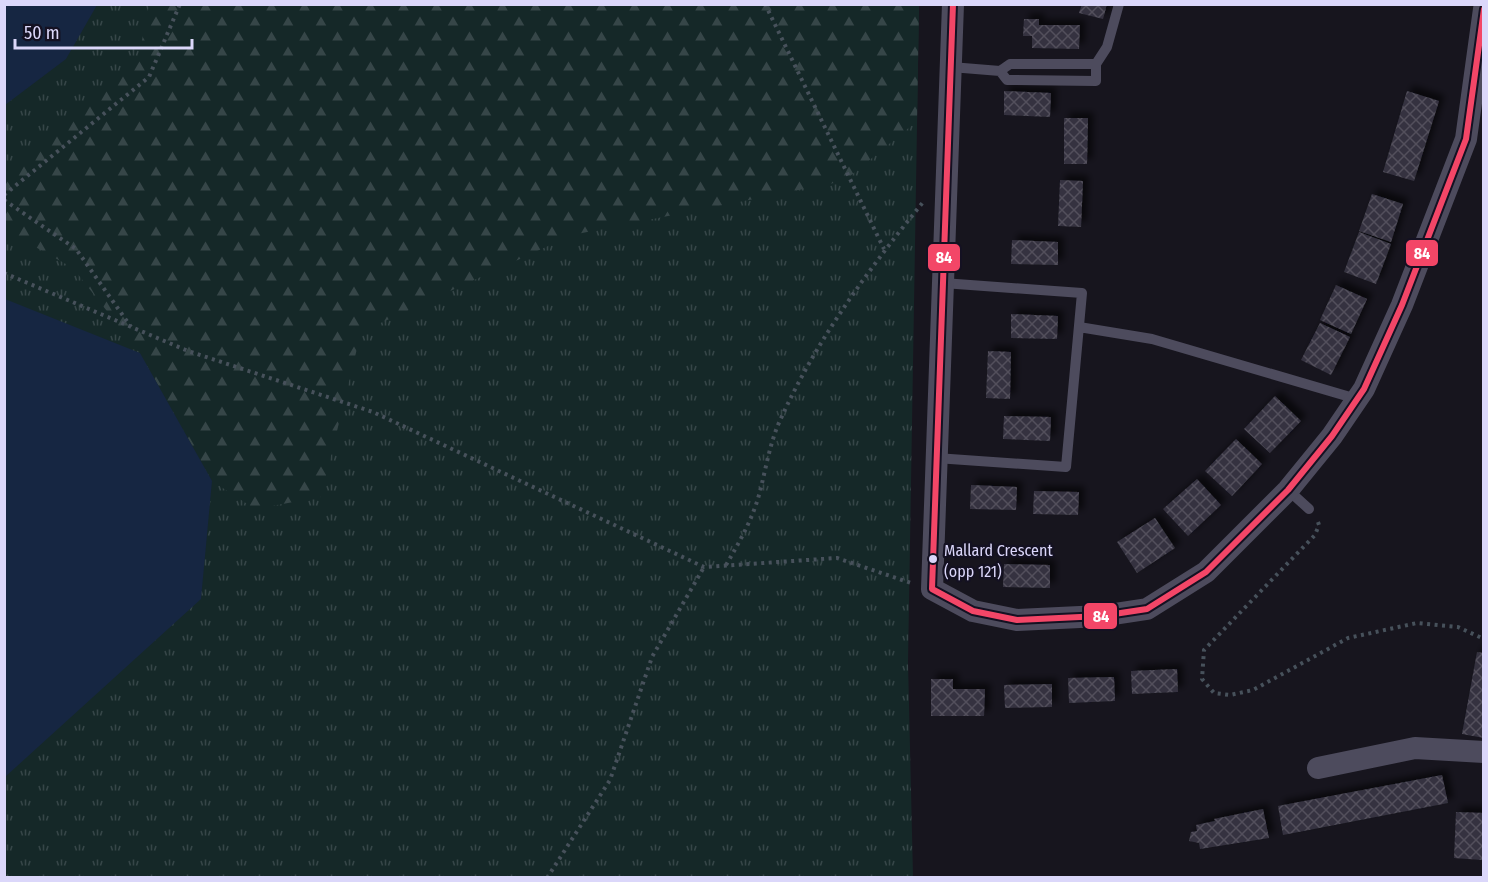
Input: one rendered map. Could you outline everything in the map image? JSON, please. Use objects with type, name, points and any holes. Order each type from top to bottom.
[{"type":"street","points":[[953,4],[932,589],[973,611],[1017,620],[1101,616],[1147,609],[1206,572],[1288,490],[1332,436],[1360,394],[1402,304],[1466,140],[1484,9]]},
{"type":"street","points":[[1318,768],[1415,748],[1484,752]]},
{"type":"lane","points":[[1000,71],[1007,80],[1096,81],[1096,64],[1107,47],[1119,4]]},
{"type":"lane","points":[[951,67],[1000,71],[1010,64],[1096,64]]},
{"type":"lane","points":[[936,458],[1066,467],[1082,293],[943,283]]},
{"type":"lane","points":[[1079,327],[1152,339],[1360,394]]},
{"type":"lane","points":[[1288,490],[1309,509]]},
{"type":"path","points":[[4,195],[149,77],[180,4]]},
{"type":"path","points":[[765,4],[884,249]]},
{"type":"path","points":[[726,566],[744,535],[758,498],[777,428],[802,376],[884,249],[947,171]]},
{"type":"path","points":[[4,200],[76,249],[131,327]]},
{"type":"path","points":[[4,273],[188,351],[373,412],[704,567],[837,558],[932,589]]},
{"type":"path","points":[[1309,509],[1319,525],[1315,535],[1204,650],[1202,680],[1214,693],[1230,695],[1252,690],[1348,638],[1417,623],[1458,627],[1484,639]]},
{"type":"path","points":[[547,878],[610,780],[652,657],[704,567]]},
{"type":"green space","points":[[5,5],[919,5],[908,662],[913,877],[5,878]]},
{"type":"green space","points":[[149,5],[919,5],[917,121],[844,181],[572,235],[361,332],[321,497],[255,509],[212,481],[140,353],[73,268],[5,230],[5,169],[139,55]]},
{"type":"water","points":[[5,4],[97,5],[66,59],[5,105]]},
{"type":"water","points":[[5,299],[140,353],[212,481],[201,599],[5,777]]},
{"type":"building","points":[[1082,4],[1107,4],[1103,19],[1079,13]]},
{"type":"building","points":[[1024,19],[1039,19],[1039,25],[1080,25],[1079,49],[1032,48],[1032,36],[1023,36]]},
{"type":"building","points":[[1004,91],[1051,93],[1050,117],[1004,115]]},
{"type":"building","points":[[1407,91],[1439,101],[1414,181],[1383,172]]},
{"type":"building","points":[[1064,118],[1088,118],[1087,164],[1064,164]]},
{"type":"building","points":[[1060,180],[1083,181],[1081,227],[1058,226]]},
{"type":"building","points":[[1372,194],[1403,204],[1391,242],[1359,231]]},
{"type":"building","points":[[1359,232],[1391,244],[1376,284],[1344,272]]},
{"type":"building","points":[[1012,240],[1058,242],[1058,265],[1011,264]]},
{"type":"building","points":[[1336,285],[1367,299],[1351,334],[1320,320]]},
{"type":"building","points":[[1011,314],[1058,316],[1057,339],[1011,338]]},
{"type":"building","points":[[1320,323],[1350,337],[1331,375],[1301,360]]},
{"type":"building","points":[[988,351],[1011,352],[1010,399],[986,398]]},
{"type":"building","points":[[1275,396],[1301,421],[1270,453],[1244,429]]},
{"type":"building","points":[[1004,416],[1051,417],[1050,441],[1003,439]]},
{"type":"building","points":[[1236,439],[1262,464],[1232,496],[1205,471]]},
{"type":"building","points":[[1197,479],[1221,505],[1188,536],[1163,509]]},
{"type":"building","points":[[971,485],[1017,487],[1016,510],[970,509]]},
{"type":"building","points":[[1034,491],[1079,492],[1078,515],[1033,514]]},
{"type":"building","points":[[1155,518],[1175,548],[1137,573],[1117,542]]},
{"type":"building","points":[[1004,564],[1050,565],[1050,588],[1003,587]]},
{"type":"building","points":[[1477,652],[1484,653],[1484,738],[1462,734]]},
{"type":"building","points":[[1177,669],[1178,692],[1132,694],[1131,671]]},
{"type":"building","points":[[1114,677],[1115,701],[1069,703],[1068,678]]},
{"type":"building","points":[[931,679],[953,679],[953,689],[985,689],[984,716],[931,716]]},
{"type":"building","points":[[1052,684],[1052,707],[1005,708],[1004,685]]},
{"type":"building","points":[[1442,775],[1448,803],[1283,835],[1278,806]]},
{"type":"building","points":[[1263,809],[1269,838],[1200,849],[1199,843],[1189,841],[1191,832],[1197,831],[1196,825]]},
{"type":"building","points":[[1456,812],[1484,813],[1482,860],[1454,858]]},
{"type":"transit line","name":"84","points":[[953,4],[932,589],[973,611],[1017,620],[1101,616],[1147,609],[1206,572],[1288,490],[1332,436],[1364,389],[1402,305],[1466,139],[1484,9]]},
{"type":"place","name":"Mallard Crescent (opp 121)","points":[[933,559]]}]
